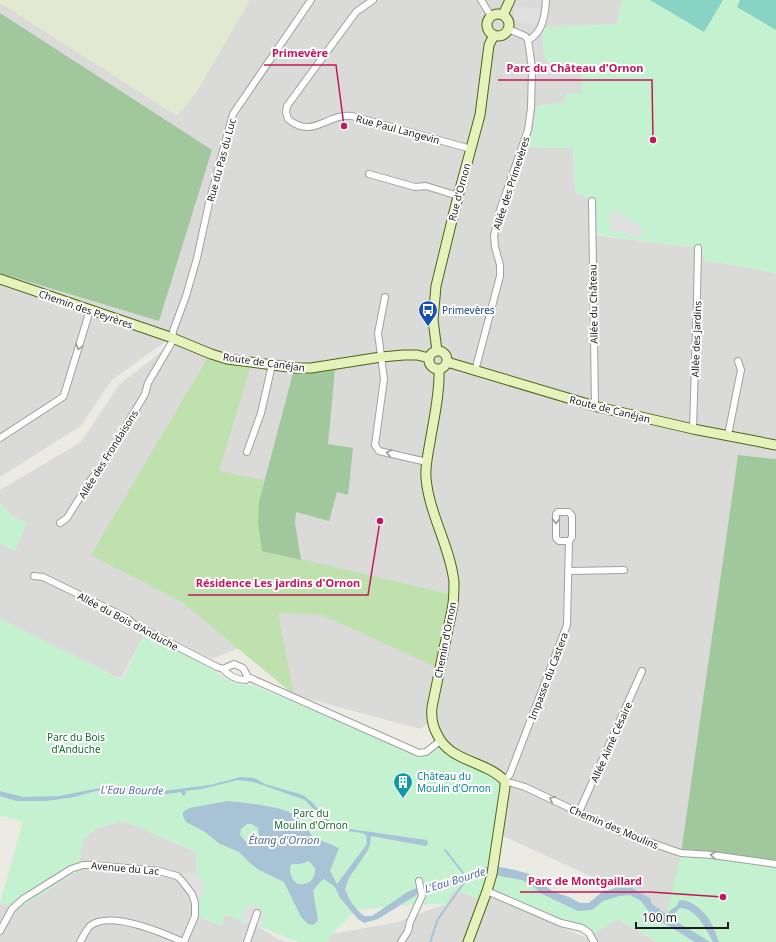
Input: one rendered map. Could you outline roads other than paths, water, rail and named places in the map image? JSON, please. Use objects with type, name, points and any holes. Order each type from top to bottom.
[{"type":"street","name":"Rue du Pas du Luc","points":[[172,338],[197,258],[209,203],[233,114],[311,0]]},
{"type":"street","name":"Rue Paul Langevin","points":[[373,0],[356,12],[287,106],[286,112],[288,119],[304,127],[310,128],[342,116],[352,116],[471,149]]},
{"type":"street","points":[[481,0],[490,16]]},
{"type":"street","points":[[503,15],[510,0]]},
{"type":"street","points":[[508,30],[525,36],[528,40],[533,38],[545,17],[546,0]]},
{"type":"street","points":[[497,14],[503,15],[509,23],[508,30],[502,35],[494,35],[488,31],[486,25],[490,16],[497,14]]},
{"type":"street","name":"Rue d'Ornon","points":[[437,351],[433,320],[436,286],[481,109],[489,45],[494,35]]},
{"type":"street","name":"Allée des Primevères","points":[[475,370],[500,276],[500,266],[494,242],[497,221],[528,130],[531,108],[532,68],[528,40]]},
{"type":"street","points":[[369,174],[415,187],[426,186],[458,196]]},
{"type":"street","name":"Allée du Château","points":[[592,201],[595,406]]},
{"type":"street","name":"Allée des Jardins","points":[[693,429],[698,248]]},
{"type":"street","name":"Chemin des Peyrères","points":[[0,278],[172,338]]},
{"type":"street","points":[[385,297],[378,333],[384,379],[375,445],[379,451],[427,462]]},
{"type":"street","points":[[0,438],[64,395],[90,310]]},
{"type":"street","name":"Route de Canéjan","points":[[172,338],[227,359],[272,365],[311,368],[381,357],[404,355],[417,355],[429,358]]},
{"type":"street","name":"Allée des Frondaisons","points":[[60,523],[67,518],[92,478],[100,470],[145,394],[148,383],[167,351],[172,338]]},
{"type":"street","points":[[437,351],[445,354],[447,362],[444,367],[440,369],[431,366],[429,361],[431,354],[437,351]]},
{"type":"street","points":[[728,436],[741,370],[738,361]]},
{"type":"street","name":"Route de Canéjan","points":[[447,362],[595,406],[693,429],[776,445]]},
{"type":"street","points":[[247,452],[261,413],[272,365]]},
{"type":"street","name":"Chemin d'Ornon","points":[[440,369],[426,476],[428,492],[451,567],[454,582],[452,610],[432,712],[432,720],[434,729],[440,741],[449,750],[460,757],[496,774],[505,781]]},
{"type":"street","name":"Impasse du Castera","points":[[505,781],[510,774],[567,625],[569,541],[572,537],[572,516],[569,512],[558,512],[556,514],[556,538],[559,541],[569,541]]},
{"type":"street","points":[[568,571],[624,570]]},
{"type":"street","name":"Allée du Bois d'Anduche","points":[[34,576],[42,577],[127,618],[137,627],[223,669],[229,675],[238,680],[246,680],[248,677]]},
{"type":"street","points":[[223,669],[234,664],[243,668],[248,677],[418,753],[426,752],[440,741]]},
{"type":"street","name":"Allée Aimé Césaire","points":[[579,812],[642,671]]},
{"type":"street","points":[[468,942],[492,874],[506,787],[505,781]]},
{"type":"street","name":"Chemin des Moulins","points":[[505,781],[525,786],[616,830],[672,850],[776,864]]},
{"type":"street","name":"Avenue du Lac","points":[[0,931],[12,909],[23,899],[70,869],[83,865],[98,865],[159,871],[177,876],[192,894],[195,903],[195,916],[184,942]]},
{"type":"street","points":[[401,942],[408,931],[410,922],[422,896],[419,881]]},
{"type":"street","points":[[487,891],[561,923],[582,928],[589,934],[594,942]]},
{"type":"street","points":[[247,942],[257,913]]},
{"type":"street","points":[[80,942],[90,927],[105,921],[130,923],[145,927],[184,942]]},
{"type":"water","points":[[241,777],[254,778],[265,784],[303,795],[312,802],[328,820],[343,828],[427,840],[428,843],[426,846],[371,836],[368,850],[349,878],[345,889],[352,904],[364,916],[372,916],[409,891],[446,882],[481,868],[494,866],[529,874],[554,892],[569,897],[580,903],[589,903],[602,892],[616,888],[632,888],[650,898],[652,904],[666,914],[677,905],[680,900],[690,902],[699,908],[709,920],[719,942],[713,942],[700,920],[686,909],[680,908],[669,919],[679,923],[710,942],[695,942],[652,916],[641,901],[630,895],[603,901],[592,910],[578,911],[540,893],[531,884],[521,880],[489,874],[468,877],[453,885],[418,894],[378,919],[364,923],[358,919],[340,898],[335,887],[324,879],[313,891],[318,920],[314,925],[308,924],[301,917],[284,882],[259,870],[239,852],[220,844],[205,832],[186,822],[183,812],[189,808],[228,801],[255,804],[289,812],[299,818],[313,837],[339,848],[330,871],[337,884],[367,844],[366,835],[362,833],[338,830],[327,824],[305,800],[254,782],[238,780],[202,789],[185,791],[186,794],[183,796],[181,792],[160,795],[117,791],[96,791],[74,797],[47,801],[16,801],[0,796],[0,791],[23,797],[59,796],[100,788],[162,791],[210,785]],"holes":[[[247,824],[252,824],[258,828],[259,834],[254,843],[247,843],[240,835],[241,829]],[[309,861],[315,868],[312,880],[308,883],[298,884],[291,875],[290,866],[292,864],[300,864]]]},
{"type":"waterway","name":"L'Eau Bourde","points":[[445,850],[464,874]]},
{"type":"waterway","name":"L'Eau Bourde","points":[[430,942],[438,919],[468,877]]},
{"type":"place","name":"Primevère","points":[[344,126]]},
{"type":"place","name":"Parc du Château d'Ornon","points":[[653,140]]},
{"type":"place","name":"Primevères","points":[[428,327]]},
{"type":"place","name":"Résidence Les jardins d'Ornon","points":[[380,521]]},
{"type":"place","name":"Château du Moulin d'Ornon","points":[[403,799]]},
{"type":"place","name":"Parc de Montgaillard","points":[[723,897]]},
{"type":"park label","name":"Parc du Bois d'Anduche","points":[[76,742]]},
{"type":"park label","name":"Parc du Moulin d'Ornon","points":[[311,818]]},
{"type":"water label","name":"Étang d'Ornon","points":[[284,840]]}]
